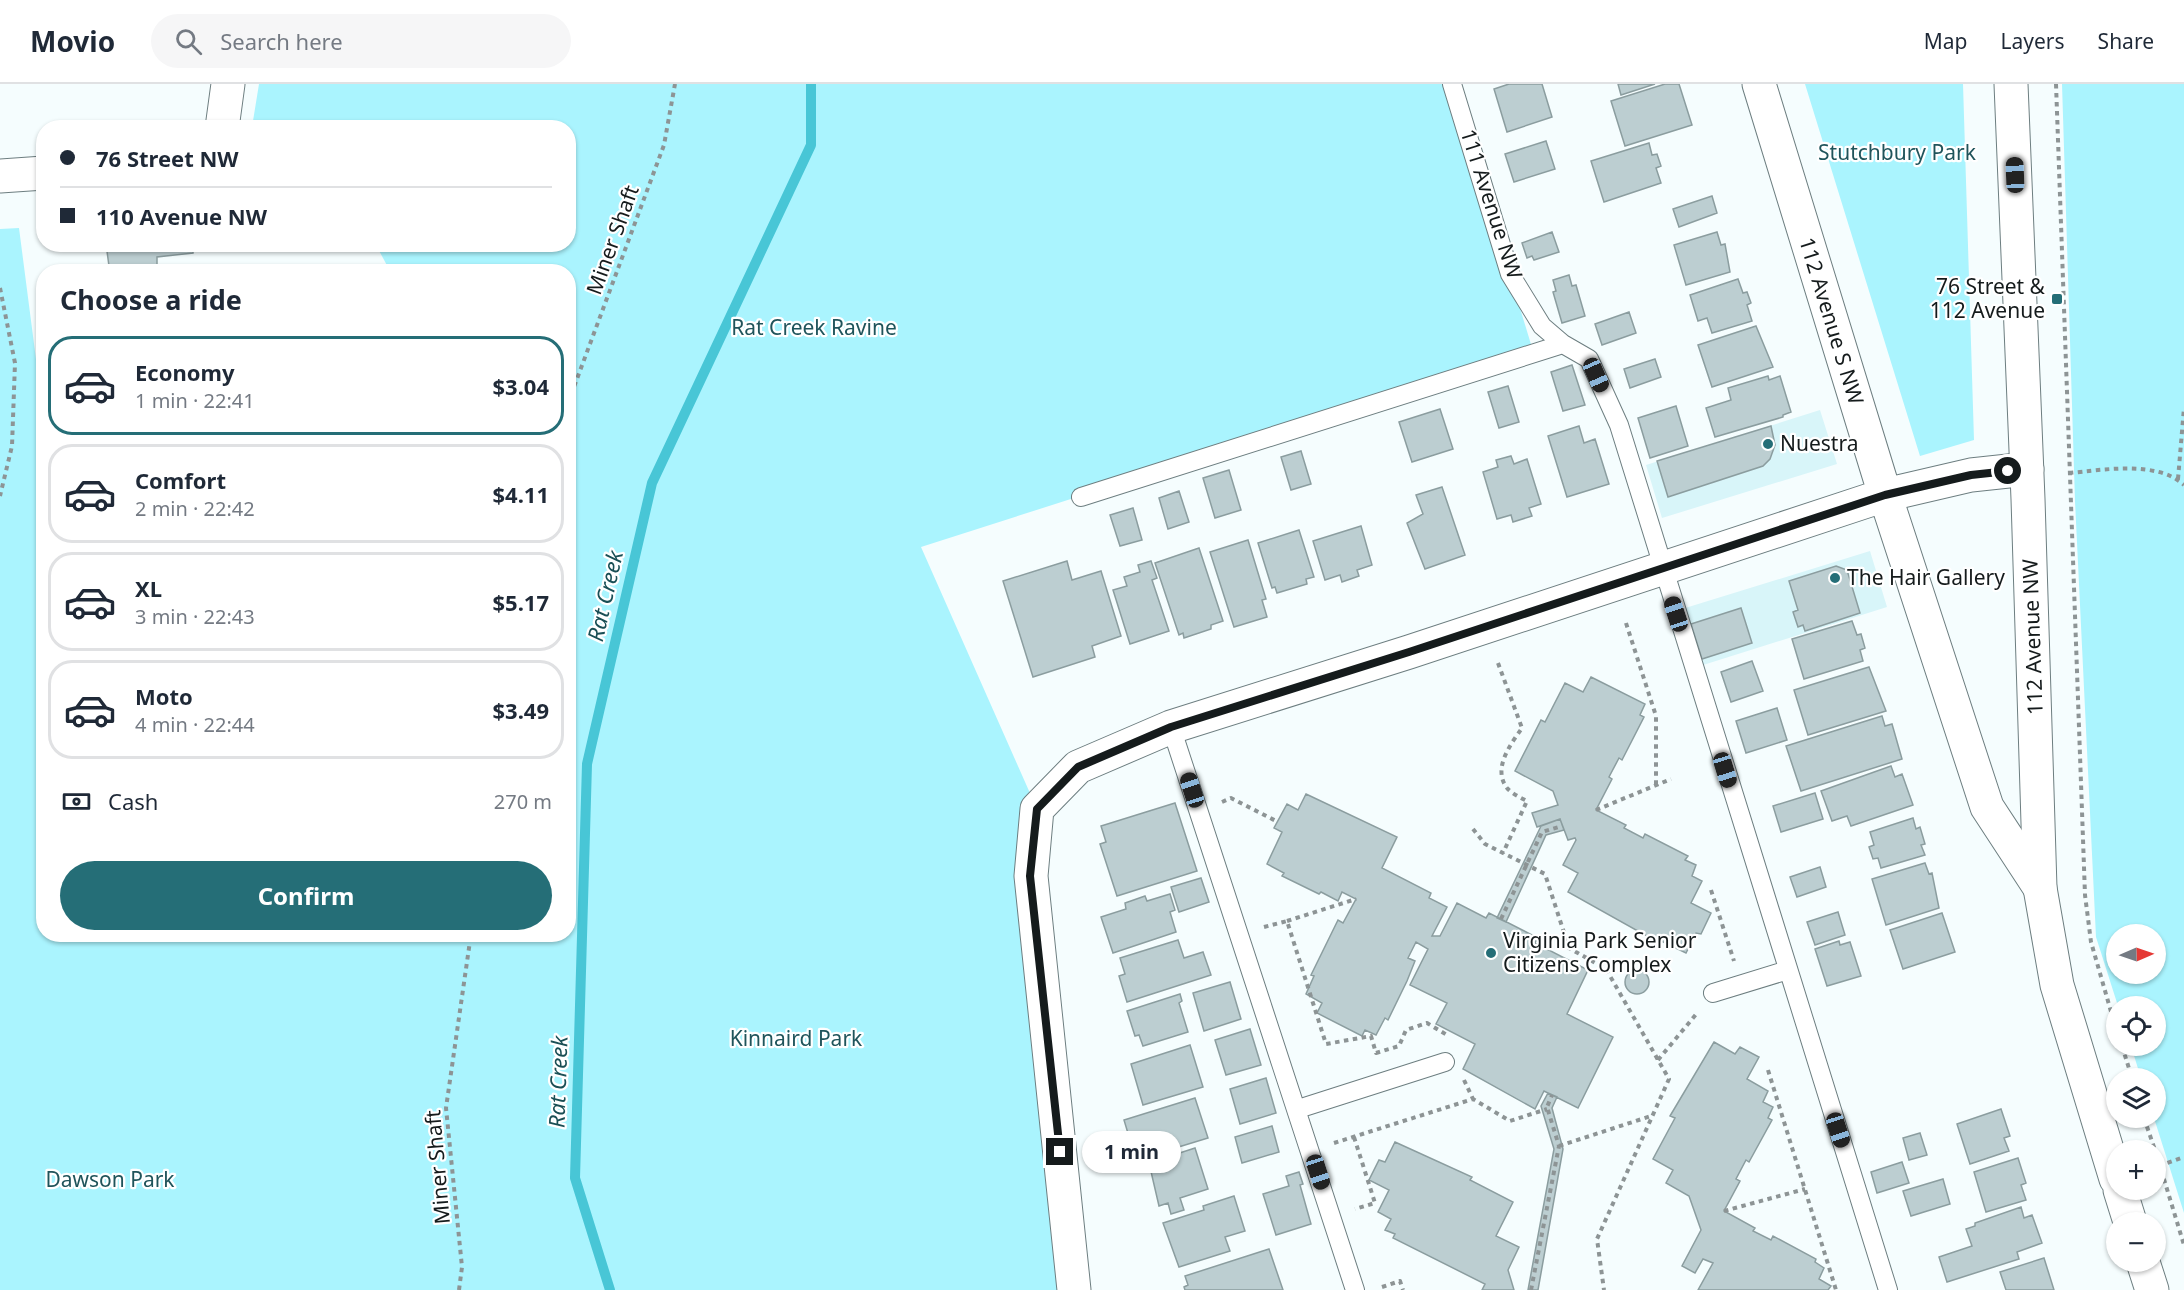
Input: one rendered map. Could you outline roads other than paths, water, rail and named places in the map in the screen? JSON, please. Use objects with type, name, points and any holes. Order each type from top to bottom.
[{"type":"street","points":[[223,120],[228,84]]},
{"type":"street","name":"112 Avenue S NW","points":[[1759,84],[1885,495],[1987,807],[2040,888]]},
{"type":"street","name":"112 Avenue NW","points":[[2011,84],[2027,469],[2040,888],[2057,985],[2106,1146]]},
{"type":"street","points":[[0,177],[36,174]]},
{"type":"street","points":[[1074,1290],[1030,876],[1037,809],[1078,767],[1171,727],[1885,495],[1971,475],[2027,469]]},
{"type":"street","points":[[2146,1272],[2152,1290]]},
{"type":"lane","name":"111 Avenue NW","points":[[1452,84],[1510,274],[1542,326],[1563,344],[1589,359],[1619,425],[1888,1290]]},
{"type":"lane","points":[[1081,496],[1563,344]]},
{"type":"lane","points":[[1171,727],[1298,1109],[1355,1290]]},
{"type":"lane","points":[[1713,993],[1788,970]]},
{"type":"lane","points":[[1298,1109],[1453,1066]]},
{"type":"waterway","name":"Rat Creek","points":[[610,1290],[575,1178],[587,764],[652,483],[811,145],[811,84]]},
{"type":"place","name":"76 Street & 112 Avenue","points":[[2057,299]]},
{"type":"place","name":"Nuestra","points":[[1768,444]]},
{"type":"place","name":"The Hair Gallery","points":[[1835,578]]},
{"type":"place","name":"Virginia Park Senior Citizens Complex","points":[[1491,953]]},
{"type":"park label","name":"Stutchbury Park","points":[[1897,153]]},
{"type":"park label","name":"Rat Creek Ravine","points":[[814,328]]},
{"type":"park label","name":"Kinnaird Park","points":[[796,1039]]},
{"type":"park label","name":"Dawson Park","points":[[110,1180]]}]
